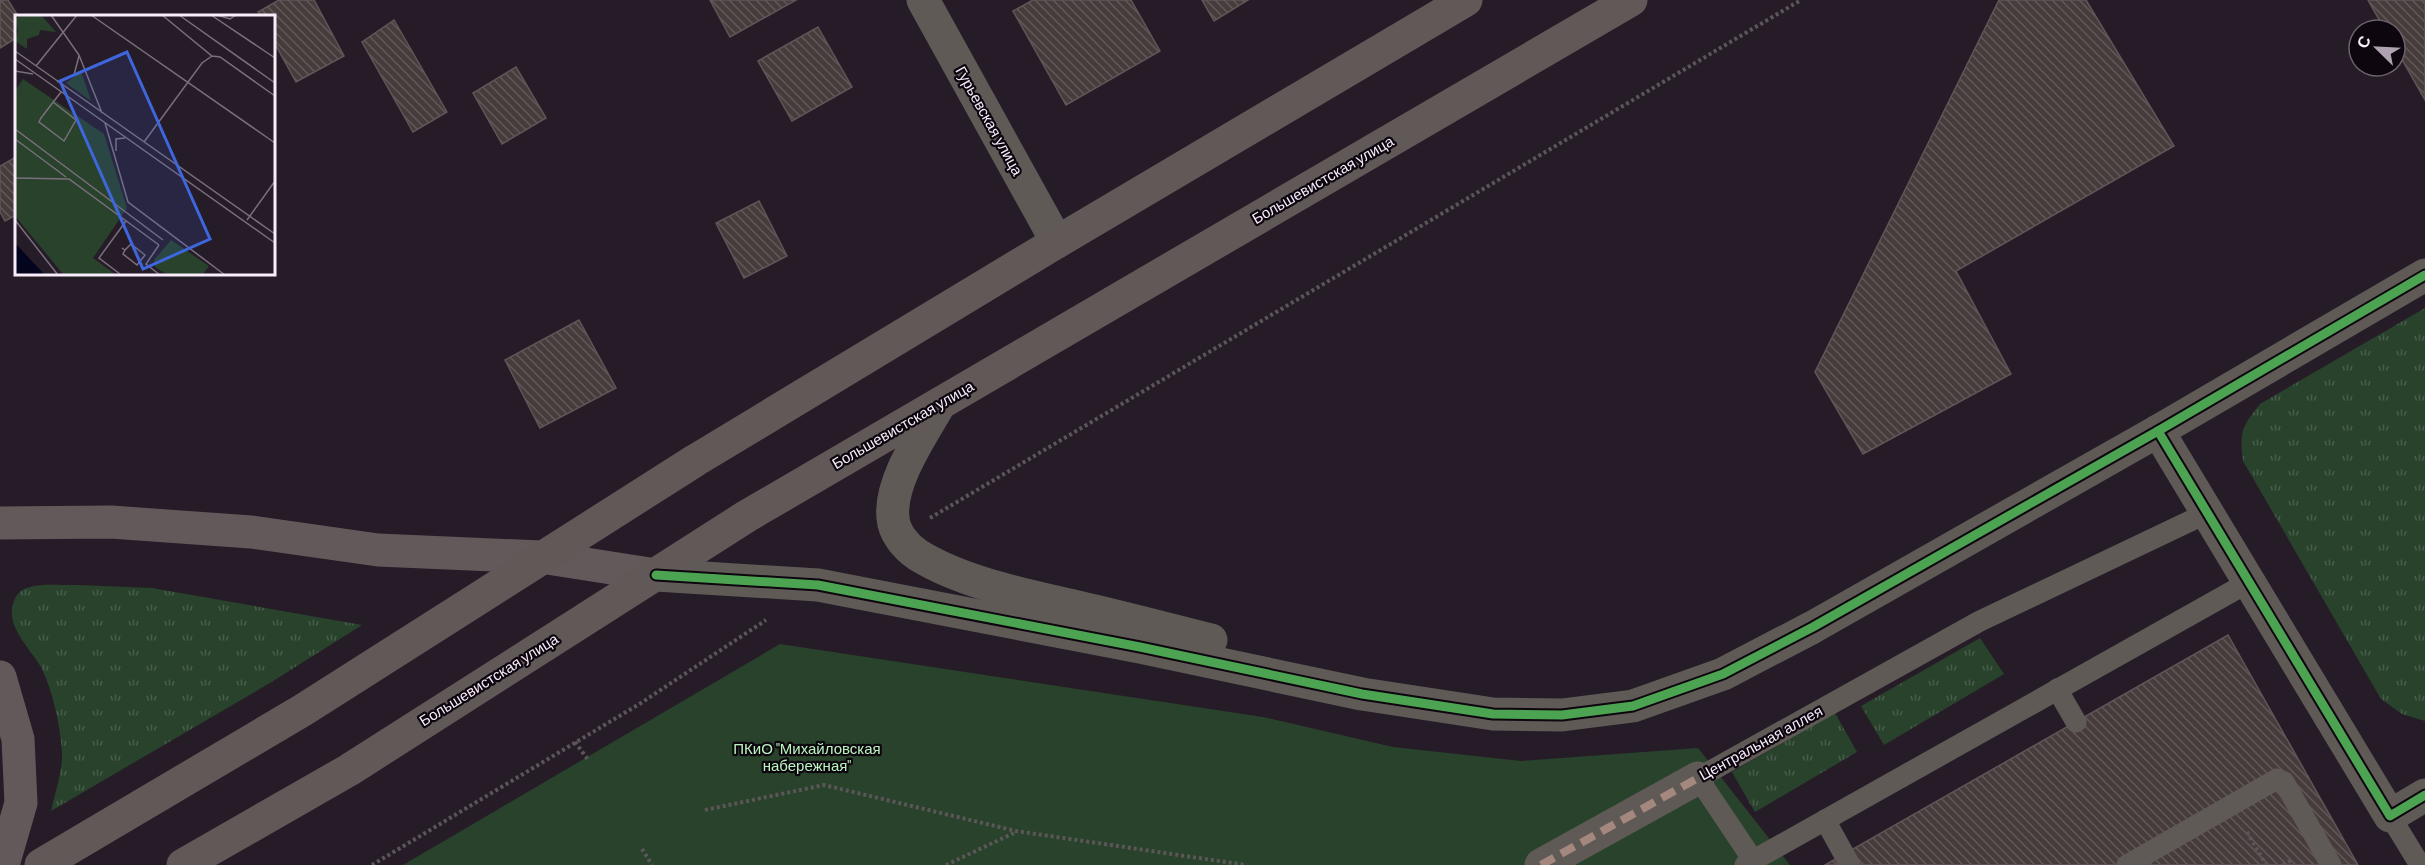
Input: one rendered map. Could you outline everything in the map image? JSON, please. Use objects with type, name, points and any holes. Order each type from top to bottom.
[{"type":"highway","points":[[41,865],[303,710],[541,557],[1057,242],[1466,0]]},
{"type":"highway","name":"Большевистская улица","points":[[183,865],[348,770],[747,516],[1631,0]]},
{"type":"main road","points":[[0,523],[111,522],[251,532],[378,550],[541,557],[656,575]]},
{"type":"main road","points":[[0,542],[36,523]]},
{"type":"main road","points":[[0,677],[18,739],[21,803],[3,865]]},
{"type":"street","name":"Гурьевская улица","points":[[923,0],[1057,242]]},
{"type":"street","points":[[656,575],[818,585],[1140,646],[1362,694],[1493,714],[1562,715],[1633,705],[1723,674],[1813,627],[2158,431],[2425,275]]},
{"type":"street","points":[[939,405],[906,462],[895,497],[893,518],[899,537],[916,554],[940,566],[1010,591],[1233,646],[1362,694]]},
{"type":"street","points":[[2158,431],[2390,816],[2425,795]]},
{"type":"street","name":"Центральная аллея","points":[[1541,865],[1698,778]]},
{"type":"lane","name":"Центральная аллея","points":[[1698,778],[1980,621],[2207,513]]},
{"type":"lane","points":[[1698,778],[1749,863],[2249,582]]},
{"type":"lane","points":[[2057,689],[2076,722]]},
{"type":"lane","points":[[2127,865],[2277,779],[2284,782],[2331,865]]},
{"type":"lane","points":[[2390,816],[2420,865]]},
{"type":"lane","points":[[1825,820],[1850,865]]},
{"type":"path","points":[[899,537],[1801,0]]},
{"type":"path","points":[[372,865],[641,703],[769,618]]},
{"type":"path","points":[[575,742],[589,761]]},
{"type":"path","points":[[705,810],[824,785],[1016,831],[1246,865]]},
{"type":"path","points":[[946,865],[1016,831]]},
{"type":"path","points":[[642,849],[652,865]]},
{"type":"green space","points":[[2425,308],[2425,721],[2402,714],[2381,699],[2243,461],[2241,443],[2243,430],[2260,404]]},
{"type":"green space","points":[[78,585],[152,588],[362,625],[270,683],[51,811],[62,759],[58,720],[41,667],[14,624],[13,605],[17,595],[28,587]]},
{"type":"green space","points":[[1980,638],[2004,674],[1884,745],[1861,706]]},
{"type":"green space","name":"ПКиО \"Михайловская набережная\"","points":[[780,644],[1263,717],[1393,747],[1521,761],[1698,748],[1790,865],[403,865]]},
{"type":"green space","points":[[1835,713],[1857,752],[1755,812],[1732,772]]},
{"type":"building","points":[[0,0],[8,0],[17,15],[15,15],[15,39],[0,48]]},
{"type":"building","points":[[279,0],[314,0],[344,56],[296,82],[274,42],[274,15],[260,15],[258,12]]},
{"type":"building","points":[[710,0],[796,0],[730,37]]},
{"type":"building","points":[[1033,0],[1131,0],[1160,51],[1066,105],[1013,11]]},
{"type":"building","points":[[1202,0],[1248,0],[1214,21]]},
{"type":"building","points":[[1999,0],[2086,0],[2174,146],[1956,271],[2011,374],[1863,454],[1815,372]]},
{"type":"building","points":[[2368,0],[2425,0],[2425,100],[2407,68],[2407,18],[2378,18]]},
{"type":"building","points":[[394,20],[447,112],[413,132],[362,42]]},
{"type":"building","points":[[818,27],[852,87],[792,121],[758,61]]},
{"type":"building","points":[[516,67],[546,118],[502,144],[473,93]]},
{"type":"building","points":[[15,158],[15,216],[5,221],[0,212],[0,166]]},
{"type":"building","points":[[759,201],[787,256],[744,278],[716,223]]},
{"type":"building","points":[[579,320],[616,388],[540,428],[505,360]]},
{"type":"building","points":[[2228,635],[2358,865],[1825,865]]},
{"type":"marked path","points":[[1541,865],[1698,778]]},
{"type":"cycle path","points":[[656,575],[818,585],[1140,647],[1362,694],[1493,714],[1562,715],[1633,706],[1723,674],[1813,627],[2158,431],[2425,275]]},
{"type":"cycle path","points":[[2158,431],[2390,816],[2425,795]]}]
